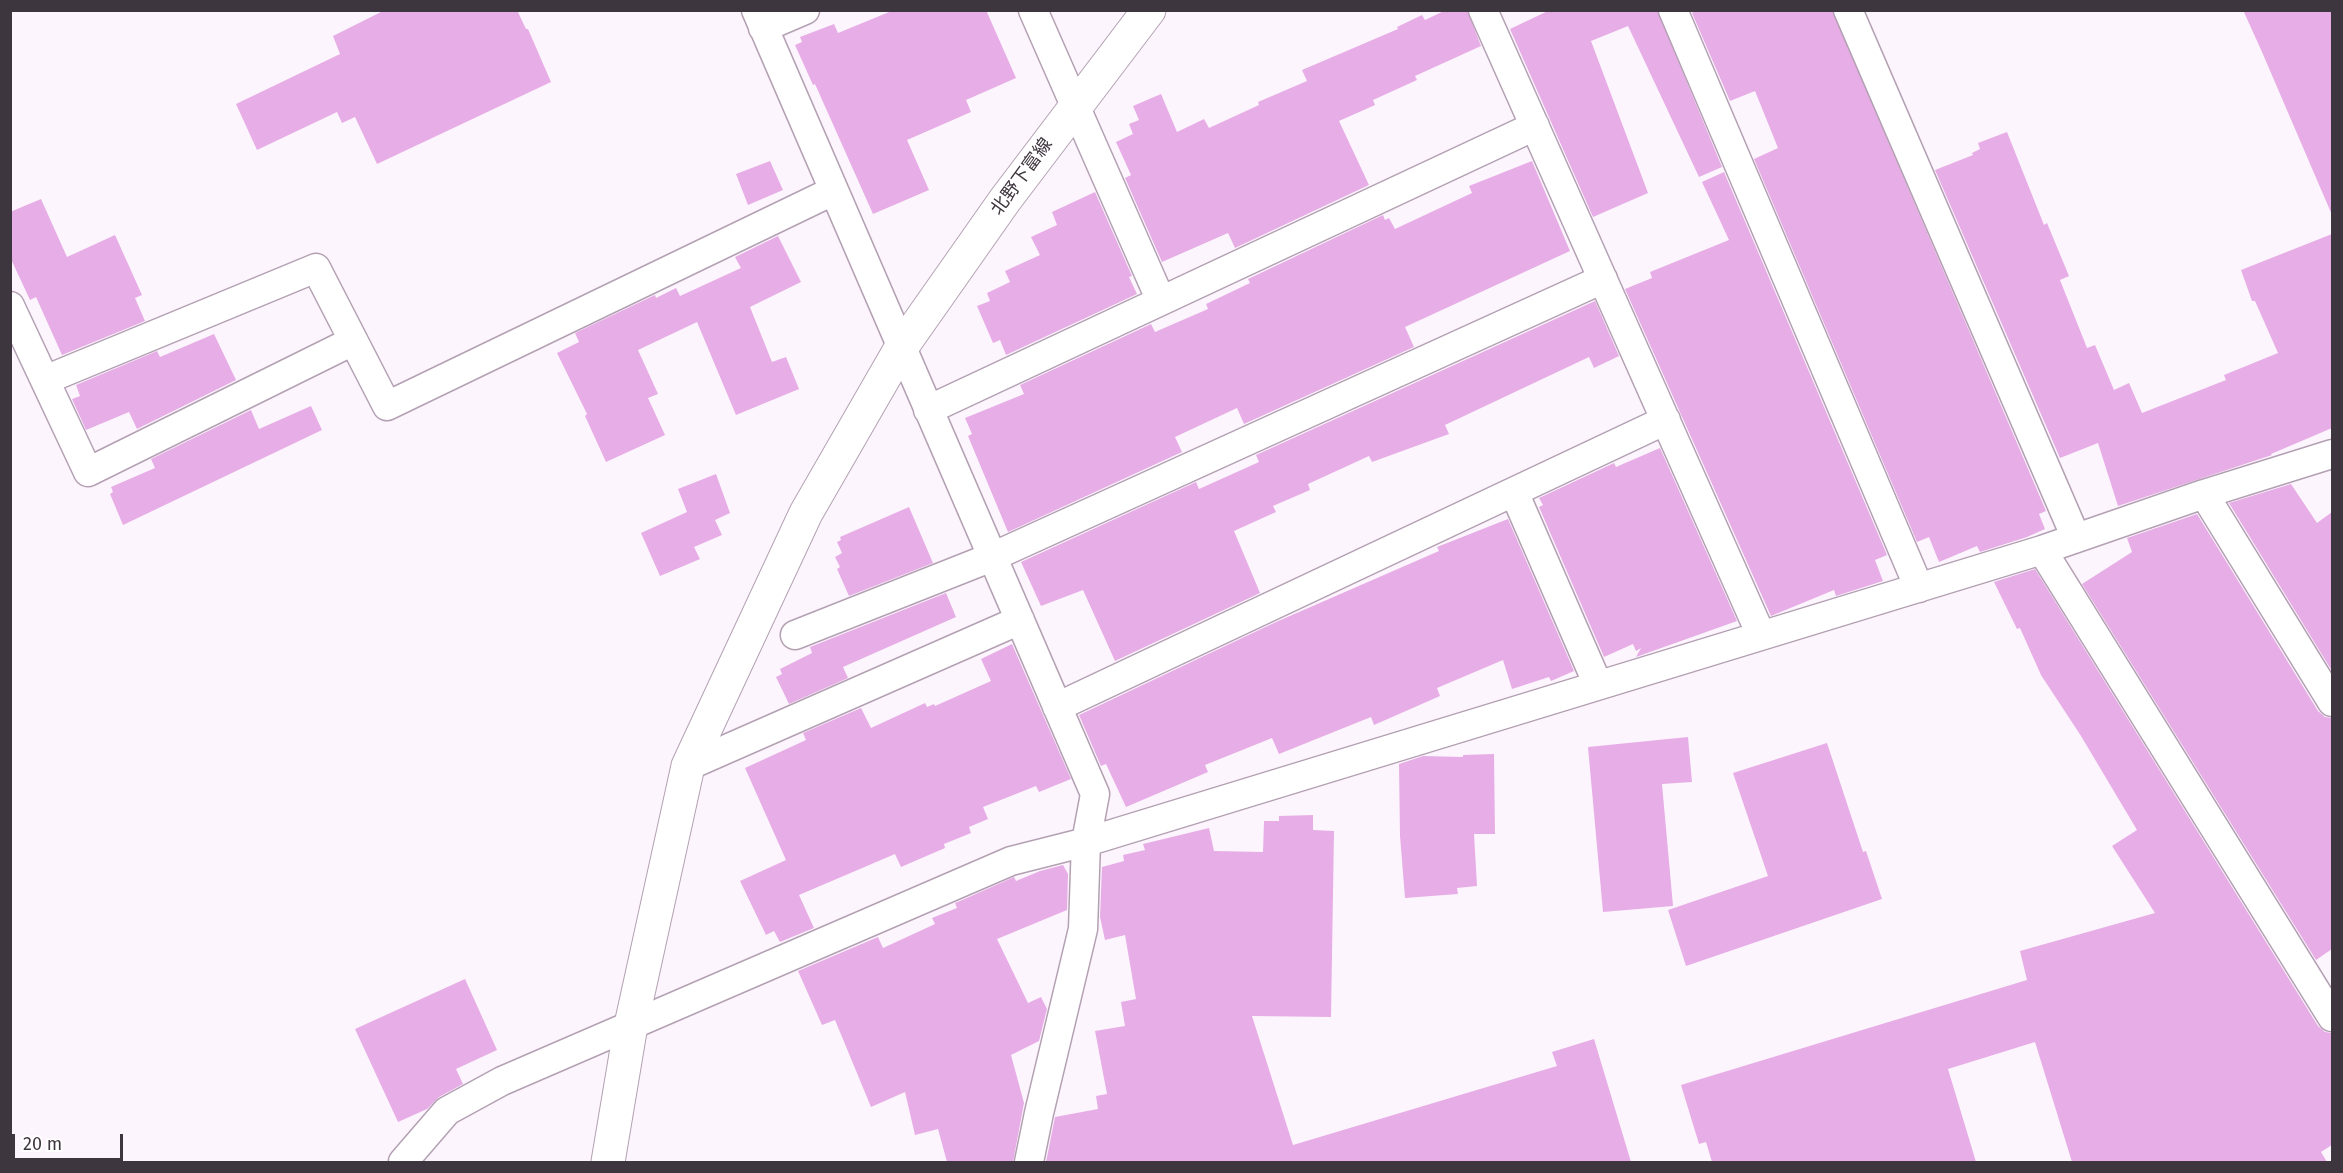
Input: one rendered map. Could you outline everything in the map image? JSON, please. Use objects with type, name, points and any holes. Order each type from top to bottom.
[{"type":"street","points":[[806,10],[760,20],[1095,794],[1086,842],[1083,930],[1038,1113],[1029,1162]]},
{"type":"street","points":[[1034,10],[1161,301]]},
{"type":"street","name":"北野下富線","points":[[608,1162],[631,1025],[688,766],[806,513],[901,348],[1076,105],[1149,10]]},
{"type":"street","points":[[1673,10],[1919,588]]},
{"type":"street","points":[[1848,10],[2076,538]]},
{"type":"street","points":[[1493,13],[1535,126],[1761,635]]},
{"type":"street","points":[[928,410],[1535,126]]},
{"type":"street","points":[[45,380],[316,268],[387,406],[833,191]]},
{"type":"street","points":[[795,635],[992,557],[1603,279]]},
{"type":"street","points":[[10,306],[88,472],[353,341]]},
{"type":"street","points":[[1057,707],[1666,420]]},
{"type":"street","points":[[403,1162],[447,1111],[502,1081],[1011,861],[1086,842],[1919,588],[2042,550],[2204,494],[2332,454]]},
{"type":"street","points":[[1514,492],[1598,685]]},
{"type":"street","points":[[2204,494],[2332,702]]},
{"type":"street","points":[[2042,550],[2331,1011]]},
{"type":"street","points":[[688,766],[1020,620]]},
{"type":"building","points":[[385,10],[517,10],[528,29],[551,82],[377,164],[355,117],[342,123],[337,112],[257,150],[236,104],[340,54],[333,36]]},
{"type":"building","points":[[894,10],[986,10],[1016,78],[966,100],[971,112],[907,140],[929,190],[873,214],[815,84],[813,85],[795,45],[802,42],[800,37],[834,24],[838,33]]},
{"type":"building","points":[[1446,10],[1467,10],[1481,46],[1415,76],[1417,80],[1373,100],[1375,105],[1339,121],[1369,185],[1235,248],[1228,233],[1162,262],[1125,178],[1131,175],[1116,142],[1133,134],[1129,124],[1139,120],[1133,106],[1161,94],[1177,132],[1204,119],[1209,128],[1259,105],[1258,102],[1307,81],[1302,70],[1398,29],[1397,27],[1422,15],[1425,20]]},
{"type":"building","points":[[1550,10],[1657,10],[1722,167],[1699,177],[1628,26],[1591,41],[1648,193],[1593,217],[1510,29]]},
{"type":"building","points":[[1697,10],[1832,10],[2046,511],[2039,514],[2045,529],[1980,552],[1977,546],[1939,562],[1929,537],[1917,542],[1754,159],[1778,148],[1755,91],[1730,101],[1692,13]]},
{"type":"building","points":[[2243,10],[2332,10],[2332,215],[2262,52]]},
{"type":"building","points":[[2007,132],[2044,225],[2047,223],[2069,276],[2060,280],[2087,348],[2095,345],[2114,390],[2129,383],[2142,413],[2226,380],[2224,375],[2278,353],[2255,301],[2252,301],[2241,270],[2332,234],[2332,428],[2272,455],[2118,506],[2098,443],[2060,458],[1935,170],[1973,155],[1972,153],[1980,149],[1978,143]]},
{"type":"building","points":[[770,161],[783,190],[748,205],[736,174]]},
{"type":"building","points":[[1532,161],[1570,251],[1405,327],[1414,347],[1244,424],[1237,408],[1175,437],[1182,452],[1008,532],[968,436],[972,434],[965,418],[1024,394],[1020,385],[1151,324],[1155,332],[1208,309],[1206,304],[1250,283],[1248,279],[1383,215],[1385,220],[1389,218],[1395,229],[1472,193],[1469,186]]},
{"type":"building","points":[[1724,172],[1887,555],[1875,560],[1883,581],[1836,596],[1834,590],[1771,616],[1625,289],[1652,278],[1650,272],[1729,240],[1702,182]]},
{"type":"building","points":[[1095,192],[1132,276],[1129,277],[1137,294],[1006,355],[1000,340],[993,343],[977,306],[990,301],[987,293],[1010,282],[1005,271],[1040,255],[1031,237],[1057,225],[1052,212]]},
{"type":"building","points":[[41,199],[67,257],[115,235],[142,295],[135,298],[145,321],[62,355],[36,297],[30,300],[10,257],[10,212]]},
{"type":"building","points":[[778,236],[801,282],[750,307],[772,362],[786,357],[799,389],[736,415],[697,322],[638,350],[658,394],[648,398],[665,435],[606,462],[585,416],[587,414],[557,353],[579,342],[575,333],[655,295],[656,298],[676,288],[680,296],[741,268],[735,257]]},
{"type":"building","points":[[1595,301],[1619,356],[1594,368],[1589,357],[1445,425],[1449,434],[1372,462],[1369,456],[1308,484],[1310,490],[1273,506],[1276,512],[1234,531],[1260,593],[1115,661],[1083,590],[1041,606],[1021,562],[1196,482],[1199,489],[1259,462],[1256,455]]},
{"type":"building","points":[[214,334],[236,380],[137,429],[129,412],[86,430],[72,399],[80,396],[76,385],[157,351],[160,357]]},
{"type":"building","points":[[311,406],[322,430],[123,525],[110,494],[113,492],[111,487],[155,468],[151,459],[251,410],[259,429]]},
{"type":"building","points":[[1660,448],[1737,621],[1636,657],[1641,648],[1636,651],[1633,644],[1604,657],[1539,507],[1543,505],[1539,498],[1614,463],[1616,467]]},
{"type":"building","points":[[716,474],[730,513],[715,520],[722,535],[694,547],[700,559],[660,576],[641,533],[687,512],[678,489]]},
{"type":"building","points":[[2291,484],[2317,523],[2332,512],[2332,671],[2229,503]]},
{"type":"building","points":[[909,507],[933,563],[849,596],[837,569],[840,567],[835,557],[842,553],[837,542],[841,540],[840,537]]},
{"type":"building","points":[[2197,514],[2318,711],[2325,717],[2332,718],[2332,949],[2316,960],[2082,584],[2132,552],[2127,538]]},
{"type":"building","points":[[1508,519],[1574,671],[1551,681],[1549,677],[1512,689],[1503,660],[1437,688],[1440,696],[1374,725],[1371,717],[1279,754],[1272,738],[1205,765],[1208,772],[1126,807],[1106,764],[1101,766],[1079,715],[1276,622],[1439,551],[1437,547]]},
{"type":"building","points":[[2035,569],[2318,1026],[2325,1032],[2332,1033],[2332,1145],[2321,1152],[2327,1162],[2072,1162],[2035,1042],[1948,1069],[1976,1162],[1712,1162],[1706,1142],[1699,1144],[1681,1085],[2027,980],[2020,951],[2155,913],[2112,846],[2137,830],[2081,736],[2041,675],[2020,628],[2017,629],[1994,582]]},
{"type":"building","points":[[946,593],[956,617],[843,667],[848,678],[789,704],[776,677],[782,674],[780,669],[812,653],[810,647]]},
{"type":"building","points":[[1012,644],[1071,779],[1039,792],[1036,786],[983,807],[988,819],[969,827],[971,833],[944,844],[945,848],[901,867],[895,854],[799,895],[814,928],[780,942],[774,931],[766,935],[740,881],[786,860],[745,768],[806,740],[803,733],[861,708],[871,728],[925,703],[927,707],[934,704],[935,706],[991,681],[981,659]]},
{"type":"building","points":[[1688,737],[1692,782],[1662,784],[1673,906],[1603,912],[1588,747]]},
{"type":"building","points":[[1827,743],[1863,852],[1866,851],[1882,899],[1686,966],[1668,910],[1768,876],[1733,773]]},
{"type":"building","points":[[1494,754],[1495,834],[1474,834],[1477,886],[1457,888],[1458,894],[1405,898],[1400,836],[1399,764],[1423,756],[1463,757],[1463,755]]},
{"type":"building","points":[[1313,815],[1313,830],[1334,831],[1331,1017],[1252,1016],[1293,1145],[1557,1066],[1552,1052],[1594,1039],[1631,1162],[1046,1162],[1055,1117],[1098,1109],[1096,1096],[1107,1094],[1095,1031],[1125,1026],[1121,1002],[1136,999],[1125,935],[1105,940],[1100,917],[1102,867],[1124,861],[1123,855],[1145,850],[1143,844],[1209,828],[1214,851],[1263,852],[1264,821],[1279,821],[1279,816]]},
{"type":"building","points":[[1063,865],[1068,874],[1067,910],[997,939],[1028,1003],[1041,997],[1047,1009],[1039,1041],[1011,1055],[1024,1103],[1013,1162],[947,1162],[938,1129],[915,1135],[905,1092],[871,1107],[835,1020],[822,1025],[798,971],[878,937],[883,948],[935,924],[932,918],[957,908],[955,903],[1014,877],[1016,881]]},
{"type":"building","points":[[465,979],[497,1050],[456,1069],[463,1084],[439,1097],[427,1109],[398,1122],[355,1029]]}]
